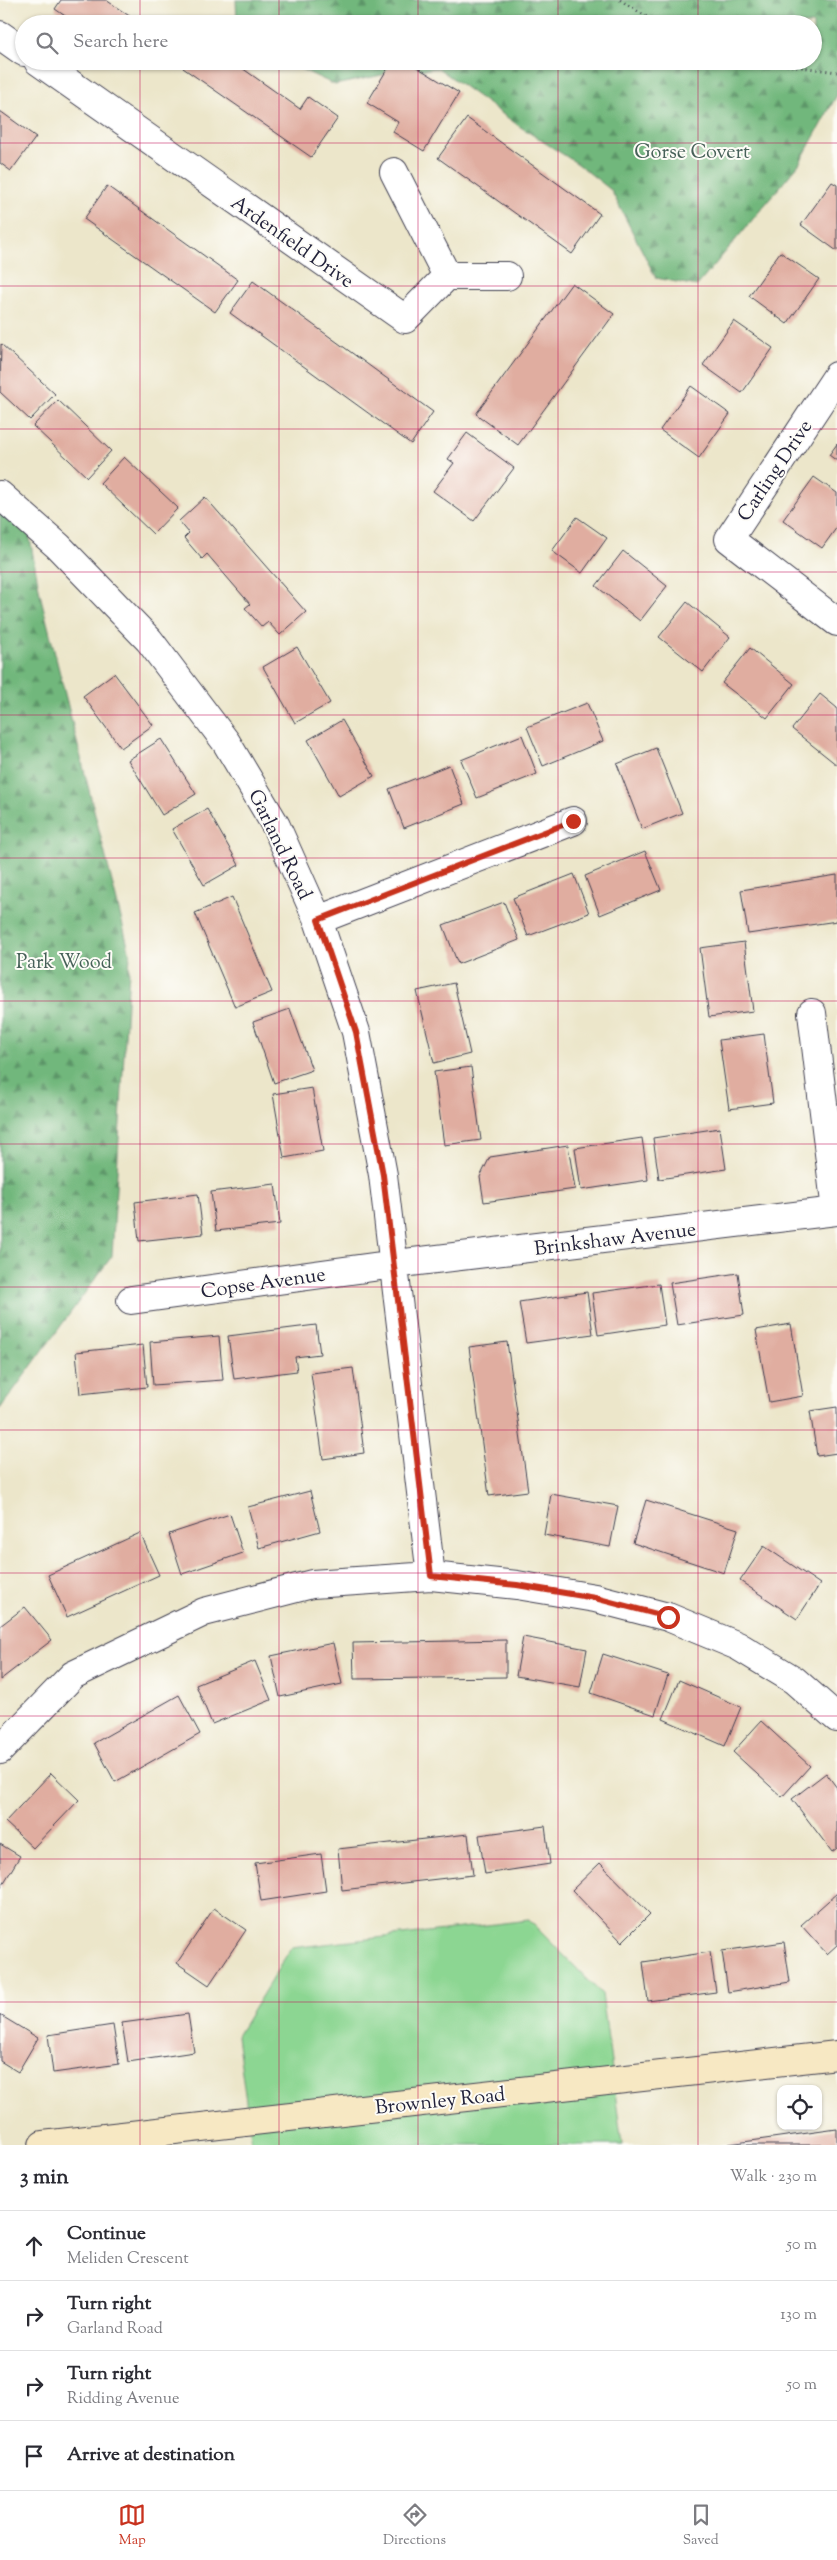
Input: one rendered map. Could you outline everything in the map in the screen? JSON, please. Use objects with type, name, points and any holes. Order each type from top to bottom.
[{"type":"street","points":[[0,35],[15,46]]},
{"type":"street","name":"Ardenfield Drive","points":[[51,70],[404,319],[447,276]]},
{"type":"street","points":[[394,172],[447,276],[507,276]]},
{"type":"street","name":"Carling Drive","points":[[837,376],[729,539],[837,622]]},
{"type":"street","name":"Garland Road","points":[[0,495],[58,546],[149,640],[226,742],[276,826],[318,920],[356,1032],[383,1175],[431,1576]]},
{"type":"street","points":[[318,920],[573,821]]},
{"type":"street","points":[[812,1013],[836,1211]]},
{"type":"street","name":"Brinkshaw Avenue","points":[[395,1264],[836,1211]]},
{"type":"street","name":"Copse Avenue","points":[[132,1300],[395,1264]]},
{"type":"street","points":[[0,1750],[73,1675],[204,1612],[312,1584],[431,1576],[517,1585],[595,1598],[668,1617],[738,1646],[794,1680],[837,1718]]},
{"type":"street","name":"Brownley Road","points":[[43,2145],[837,2055]]},
{"type":"path","points":[[620,0],[644,15]]},
{"type":"path","points":[[822,70],[837,72]]},
{"type":"green space","name":"Gorse Covert","points":[[236,0],[837,0],[837,95],[799,164],[697,286],[656,278],[611,190],[578,164],[522,128],[441,70],[822,70],[822,15],[237,15]]},
{"type":"green space","name":"Gorse Covert","points":[[303,70],[419,70],[391,73],[335,85]]},
{"type":"green space","name":"Park Wood","points":[[0,507],[29,533],[40,594],[130,954],[112,1256],[0,1409]]},
{"type":"green space","points":[[529,1920],[602,1994],[622,2145],[252,2145],[237,2036],[291,1948]]},
{"type":"building","points":[[61,0],[106,0],[128,15],[64,15],[55,9]]},
{"type":"building","points":[[186,70],[245,70],[300,109],[308,97],[338,118],[311,157]]},
{"type":"building","points":[[387,70],[422,70],[459,93],[424,151],[393,132],[398,122],[367,103]]},
{"type":"building","points":[[0,111],[36,137],[11,171],[0,163]]},
{"type":"building","points":[[467,118],[600,214],[572,254],[438,158]]},
{"type":"building","points":[[832,182],[837,185],[837,251],[801,225]]},
{"type":"building","points":[[107,186],[238,280],[215,312],[84,219]]},
{"type":"building","points":[[780,252],[819,279],[787,324],[749,296]]},
{"type":"building","points":[[253,281],[433,412],[411,444],[230,313]]},
{"type":"building","points":[[572,283],[614,314],[518,445],[476,414]]},
{"type":"building","points":[[734,321],[773,348],[742,393],[703,365]]},
{"type":"building","points":[[1,344],[55,394],[30,420],[0,392]]},
{"type":"building","points":[[691,386],[730,414],[699,458],[660,430]]},
{"type":"building","points":[[58,400],[111,451],[87,477],[33,426]]},
{"type":"building","points":[[467,433],[514,468],[474,521],[433,491],[454,463],[448,459]]},
{"type":"building","points":[[837,444],[837,461],[829,455]]},
{"type":"building","points":[[124,457],[178,508],[153,534],[100,483]]},
{"type":"building","points":[[814,477],[837,493],[837,527],[822,548],[783,520]]},
{"type":"building","points":[[205,497],[306,612],[280,635],[268,622],[262,627],[245,608],[250,604],[207,554],[202,559],[184,538],[189,533],[179,521]]},
{"type":"building","points":[[577,517],[607,538],[582,573],[552,551]]},
{"type":"building","points":[[623,551],[667,586],[640,621],[596,586]]},
{"type":"building","points":[[687,602],[730,637],[703,672],[659,637]]},
{"type":"building","points":[[297,647],[330,703],[295,723],[263,667]]},
{"type":"building","points":[[750,648],[794,684],[767,718],[722,683]]},
{"type":"building","points":[[114,673],[153,725],[121,748],[83,696]]},
{"type":"building","points":[[820,694],[837,708],[837,765],[792,729]]},
{"type":"building","points":[[587,703],[603,741],[543,766],[527,727]]},
{"type":"building","points":[[342,720],[374,776],[339,796],[308,740]]},
{"type":"building","points":[[522,735],[537,774],[477,798],[461,760]]},
{"type":"building","points":[[161,739],[196,794],[162,815],[128,760]]},
{"type":"building","points":[[656,748],[682,813],[642,829],[617,764]]},
{"type":"building","points":[[449,765],[464,804],[404,828],[389,789]]},
{"type":"building","points":[[207,809],[239,865],[204,885],[172,829]]},
{"type":"building","points":[[645,851],[661,890],[600,915],[585,876]]},
{"type":"building","points":[[574,874],[589,913],[528,936],[513,898]]},
{"type":"building","points":[[837,875],[837,921],[748,934],[741,890]]},
{"type":"building","points":[[232,897],[272,992],[235,1007],[195,913]]},
{"type":"building","points":[[504,902],[519,940],[458,964],[443,925]]},
{"type":"building","points":[[744,942],[753,1011],[709,1017],[700,948]]},
{"type":"building","points":[[454,983],[470,1054],[434,1063],[417,991]]},
{"type":"building","points":[[290,1009],[312,1070],[274,1083],[253,1022]]},
{"type":"building","points":[[764,1034],[773,1103],[729,1109],[719,1040]]},
{"type":"building","points":[[471,1067],[481,1140],[444,1145],[434,1072]]},
{"type":"building","points":[[312,1088],[323,1151],[284,1158],[273,1094]]},
{"type":"building","points":[[720,1128],[726,1169],[659,1179],[653,1138]]},
{"type":"building","points":[[642,1138],[648,1180],[581,1190],[575,1148]]},
{"type":"building","points":[[568,1145],[575,1189],[484,1202],[480,1177],[490,1157]]},
{"type":"building","points":[[275,1184],[280,1224],[216,1231],[211,1192]]},
{"type":"building","points":[[198,1194],[203,1234],[139,1241],[135,1202]]},
{"type":"building","points":[[738,1273],[744,1315],[677,1325],[670,1283]]},
{"type":"building","points":[[659,1284],[665,1325],[598,1335],[592,1293]]},
{"type":"building","points":[[587,1292],[593,1334],[526,1343],[519,1302]]},
{"type":"building","points":[[791,1324],[803,1396],[769,1402],[756,1330]]},
{"type":"building","points":[[316,1325],[320,1354],[295,1357],[297,1371],[234,1379],[228,1336]]},
{"type":"building","points":[[219,1336],[223,1380],[153,1385],[150,1342]]},
{"type":"building","points":[[507,1342],[528,1491],[489,1496],[469,1347]]},
{"type":"building","points":[[143,1345],[147,1387],[80,1394],[76,1352]]},
{"type":"building","points":[[353,1368],[364,1453],[323,1459],[311,1373]]},
{"type":"building","points":[[837,1407],[837,1453],[817,1456],[810,1411]]},
{"type":"building","points":[[310,1491],[320,1531],[259,1548],[248,1507]]},
{"type":"building","points":[[551,1494],[618,1506],[610,1547],[544,1535]]},
{"type":"building","points":[[646,1500],[738,1529],[724,1573],[633,1543]]},
{"type":"building","points":[[230,1514],[243,1553],[182,1574],[169,1534]]},
{"type":"building","points":[[140,1533],[159,1575],[67,1617],[48,1575]]},
{"type":"building","points":[[764,1546],[820,1584],[797,1619],[740,1581]]},
{"type":"building","points":[[25,1607],[52,1640],[0,1680],[0,1626]]},
{"type":"building","points":[[523,1637],[587,1649],[580,1687],[516,1676]]},
{"type":"building","points":[[506,1640],[506,1677],[354,1679],[353,1643]]},
{"type":"building","points":[[333,1643],[342,1684],[280,1697],[271,1656]]},
{"type":"building","points":[[603,1654],[668,1675],[655,1715],[591,1693]]},
{"type":"building","points":[[255,1661],[271,1700],[212,1724],[196,1685]]},
{"type":"building","points":[[679,1680],[741,1707],[725,1746],[663,1719]]},
{"type":"building","points":[[179,1695],[200,1734],[115,1782],[94,1743]]},
{"type":"building","points":[[761,1721],[810,1766],[782,1797],[733,1752]]},
{"type":"building","points":[[51,1773],[79,1800],[33,1848],[5,1822]]},
{"type":"building","points":[[826,1773],[837,1788],[837,1848],[832,1852],[792,1799]]},
{"type":"building","points":[[545,1826],[550,1864],[485,1874],[479,1835]]},
{"type":"building","points":[[468,1834],[473,1875],[342,1890],[338,1849]]},
{"type":"building","points":[[0,1844],[20,1856],[0,1889]]},
{"type":"building","points":[[321,1854],[326,1891],[261,1901],[255,1863]]},
{"type":"building","points":[[600,1863],[650,1914],[622,1942],[572,1890]]},
{"type":"building","points":[[837,1893],[837,1945],[827,1954],[801,1925]]},
{"type":"building","points":[[214,1908],[246,1930],[209,1985],[177,1963]]},
{"type":"building","points":[[784,1942],[790,1982],[728,1992],[722,1951]]},
{"type":"building","points":[[710,1952],[716,1992],[648,2001],[643,1962]]},
{"type":"building","points":[[188,2014],[194,2052],[128,2062],[122,2023]]},
{"type":"building","points":[[0,2015],[38,2038],[18,2072],[0,2061]]},
{"type":"building","points":[[113,2025],[119,2064],[53,2073],[48,2035]]},
{"type":"building","points":[[837,2129],[837,2145],[729,2145],[729,2144]]},
{"type":"route","points":[[573,821],[318,920],[356,1032],[383,1175],[431,1576],[517,1585],[595,1598],[668,1617]]}]
